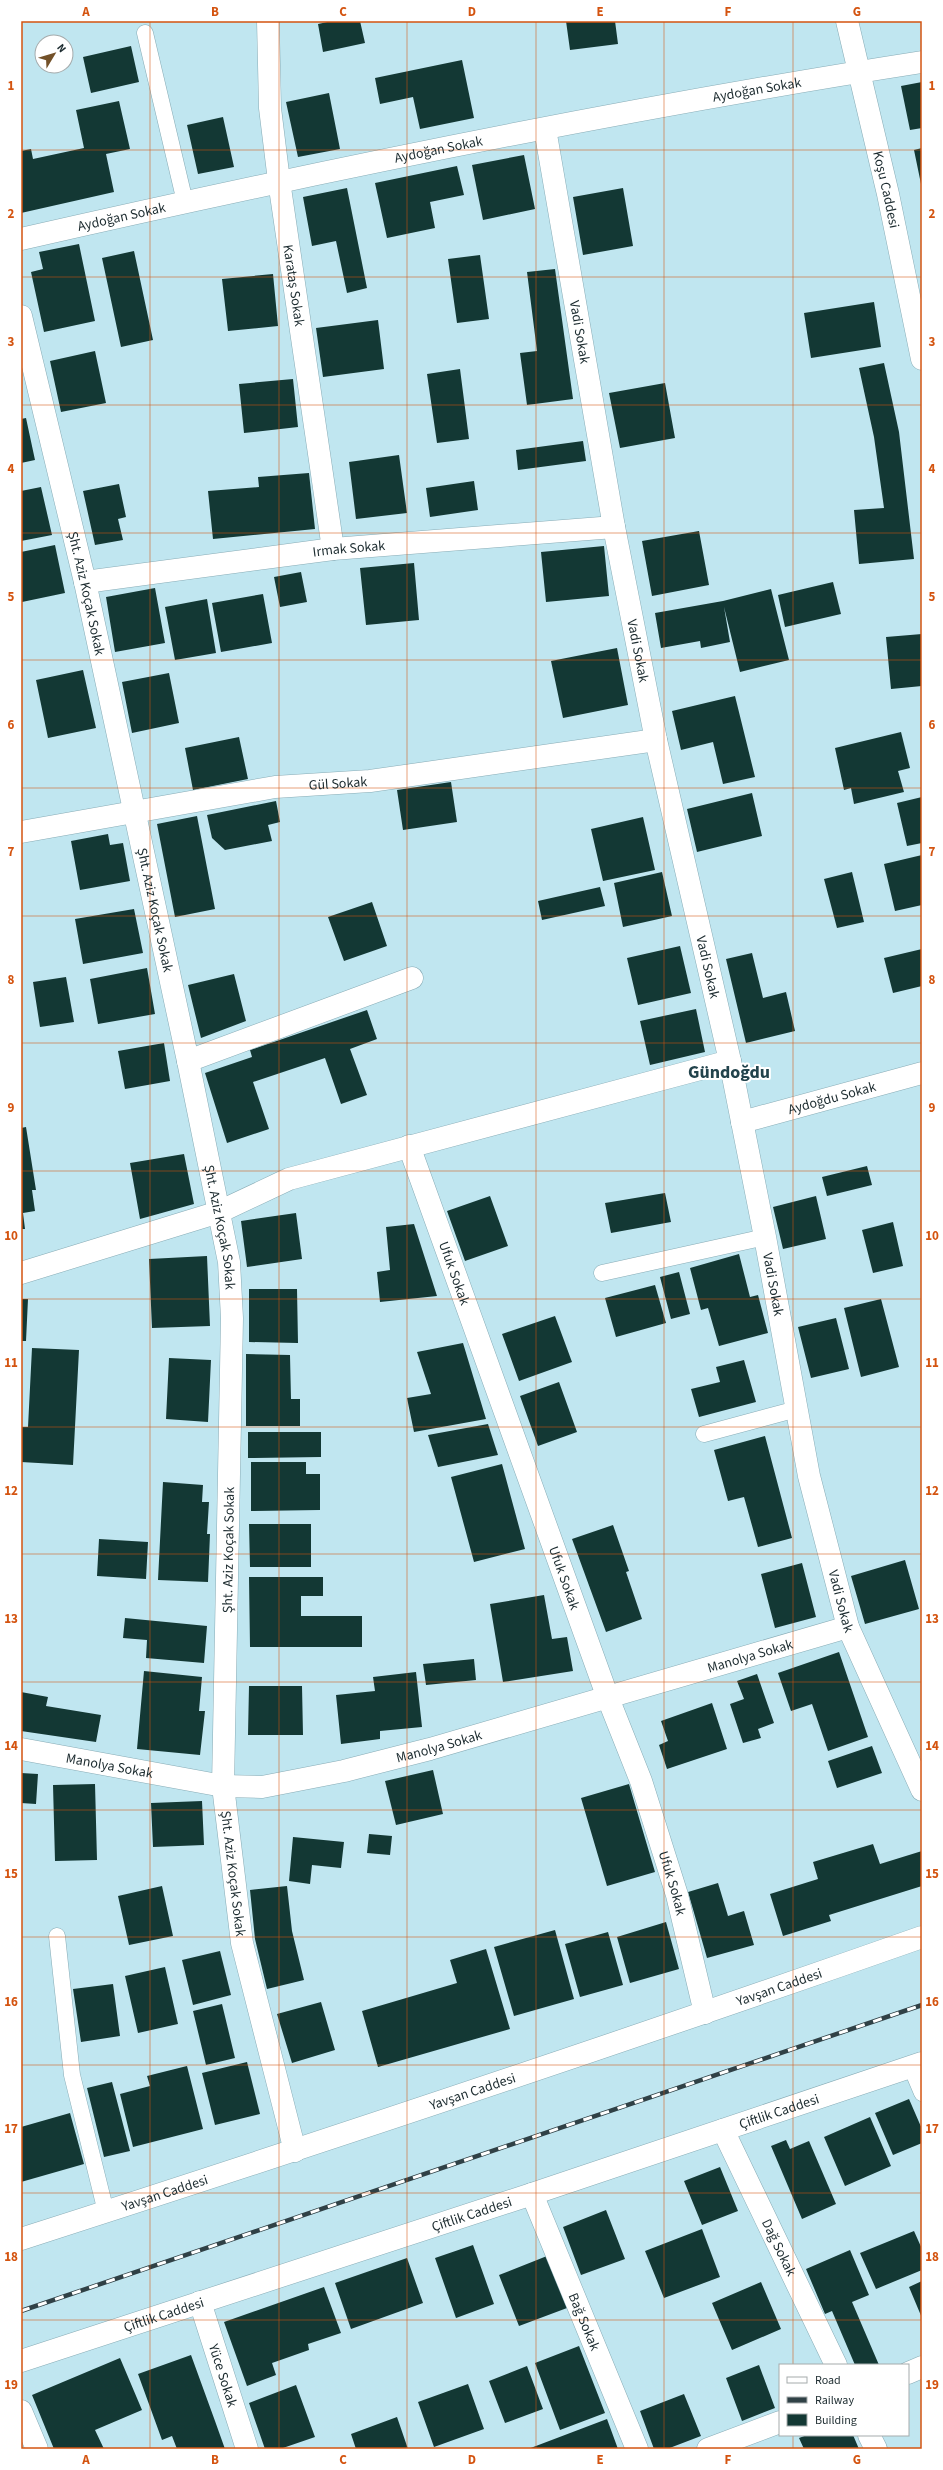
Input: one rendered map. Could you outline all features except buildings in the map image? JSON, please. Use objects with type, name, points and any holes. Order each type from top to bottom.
[{"type":"street","name":"Karataş Sokak","points":[[268,21],[270,108],[279,181],[333,549]]},
{"type":"street","name":"Koşu Caddesi","points":[[847,21],[888,194],[922,359]]},
{"type":"street","name":"Aydoğan Sokak","points":[[21,239],[279,181],[545,129],[922,62]]},
{"type":"street","name":"Vadi Sokak","points":[[545,129],[614,527],[656,740],[730,1061],[766,1238],[809,1476],[848,1628],[922,1790]]},
{"type":"street","name":"Şht. Aziz Koçak Sokak","points":[[21,316],[85,582],[188,1061],[228,1262],[232,1318],[223,1786],[242,1943],[295,2151]]},
{"type":"street","name":"Irmak Sokak","points":[[85,582],[333,549],[614,527]]},
{"type":"street","name":"Gül Sokak","points":[[21,832],[135,814],[275,787],[370,781],[656,740]]},
{"type":"street","points":[[188,1061],[412,978]]},
{"type":"street","points":[[21,1273],[218,1212],[289,1179],[730,1061]]},
{"type":"street","name":"Aydoğdu Sokak","points":[[742,1122],[922,1073]]},
{"type":"street","name":"Ufuk Sokak","points":[[409,1146],[608,1698],[641,1781],[677,1895],[705,2013]]},
{"type":"street","name":"Manolya Sokak","points":[[21,1749],[223,1786],[262,1787],[344,1770],[430,1749],[848,1628]]},
{"type":"street","name":"Yavşan Caddesi","points":[[21,2239],[295,2151],[705,2013],[922,1936]]},
{"type":"street","name":"Çiftlik Caddesi","points":[[21,2361],[532,2194],[916,2065]]},
{"type":"street","name":"Dağ Sokak","points":[[723,2130],[836,2364]]},
{"type":"street","name":"Bağ Sokak","points":[[532,2194],[637,2449]]},
{"type":"street","name":"Yüce Sokak","points":[[200,2302],[248,2449]]},
{"type":"street","points":[[909,2373],[922,2367]]},
{"type":"street","points":[[21,2411],[38,2449]]},
{"type":"street","points":[[708,2449],[779,2422]]},
{"type":"street","points":[[870,2436],[876,2449]]},
{"type":"lane","points":[[145,33],[185,202]]},
{"type":"lane","points":[[602,1273],[766,1238]]},
{"type":"lane","points":[[704,1434],[797,1409]]},
{"type":"lane","points":[[57,1936],[72,2075],[106,2212]]},
{"type":"lane","points":[[916,2065],[922,2093]]},
{"type":"railway","points":[[21,2311],[922,2005]]},
{"type":"district","name":"Gündoğdu","points":[[729,1072]]}]
